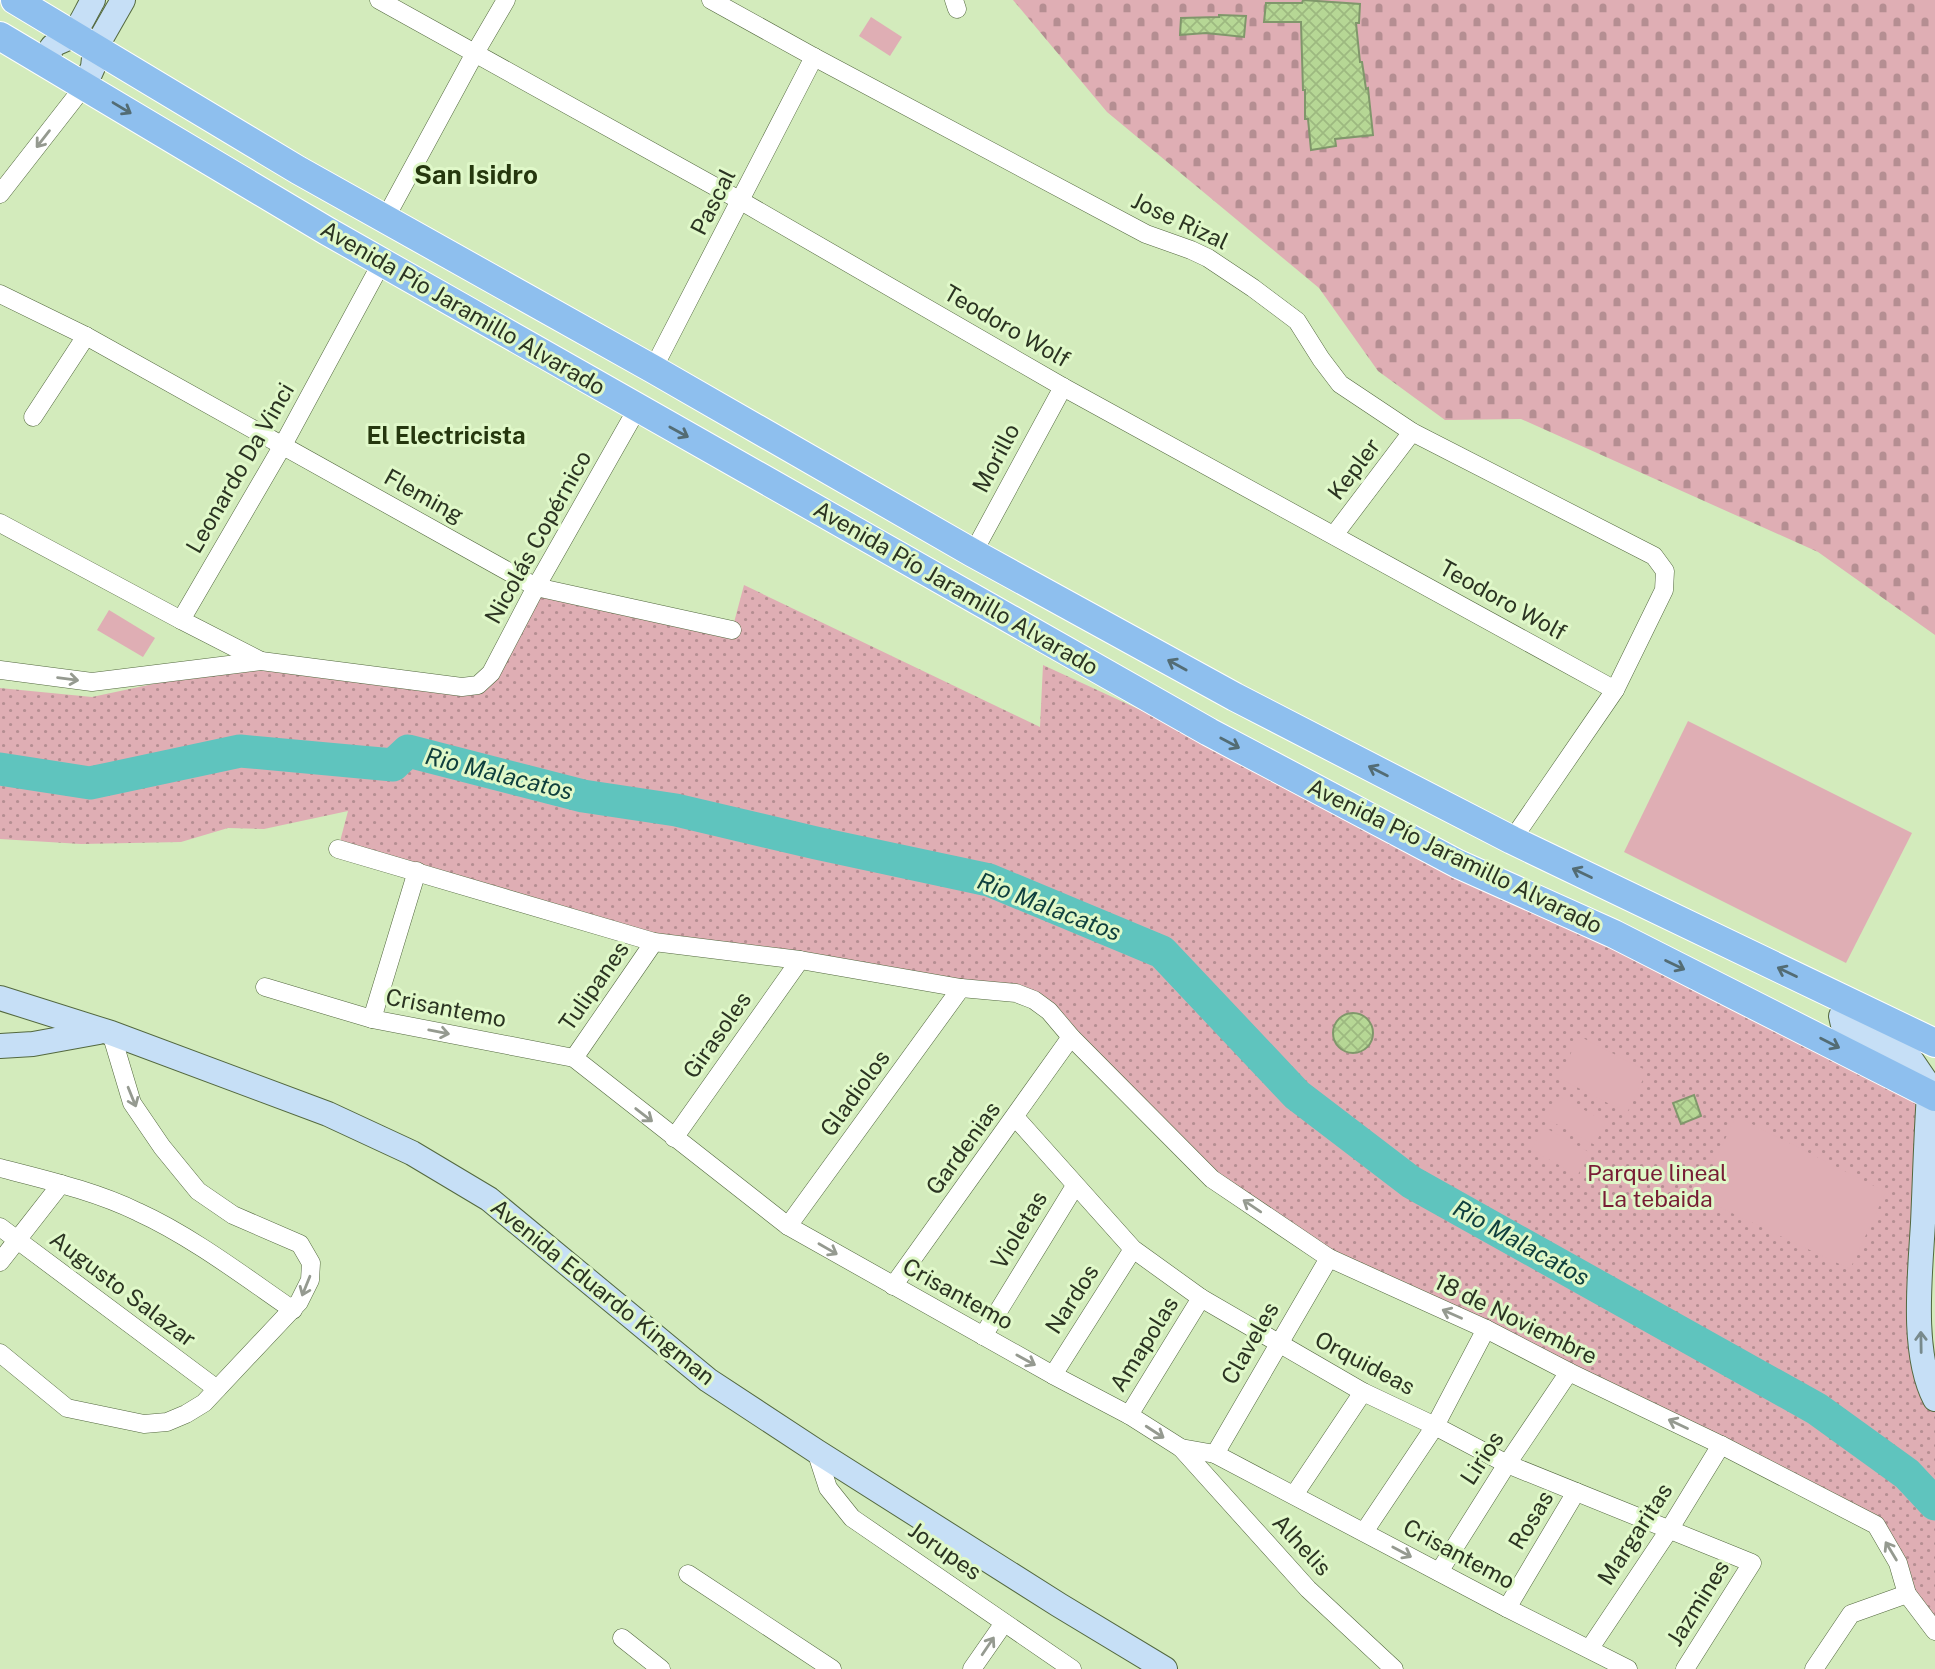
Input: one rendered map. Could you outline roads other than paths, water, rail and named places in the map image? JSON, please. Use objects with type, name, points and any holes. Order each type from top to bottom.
[{"type":"main road","name":"Avenida Pío Jaramillo Alvarado","points":[[15,0],[298,170],[386,217],[973,553],[1236,697],[1512,840],[1935,1043]]},
{"type":"main road","points":[[85,85],[93,67],[84,42],[93,0]]},
{"type":"main road","points":[[51,66],[51,50],[56,42],[84,42],[123,0]]},
{"type":"main road","name":"Avenida Pío Jaramillo Alvarado","points":[[0,36],[637,409],[1221,739],[1458,863],[1614,934],[1932,1095]]},
{"type":"main road","name":"Avenida Eduardo Kingman","points":[[0,998],[107,1032],[328,1114],[412,1153],[449,1174],[489,1199],[708,1380],[1059,1605],[1165,1669]]},
{"type":"main road","points":[[1848,1002],[1841,1016],[1843,1025],[1908,1055],[1932,1095],[1922,1363],[1935,1399]]},
{"type":"main road","points":[[0,1046],[33,1044],[107,1032]]},
{"type":"street","name":"Teodoro Wolf","points":[[379,0],[741,201],[1063,387],[1615,690]]},
{"type":"street","points":[[386,217],[506,0]]},
{"type":"street","name":"Jose Rizal","points":[[711,0],[1146,234],[1208,258],[1297,321],[1340,384],[1412,432],[1654,556],[1665,571],[1664,590],[1615,690]]},
{"type":"street","name":"Pascal","points":[[653,369],[814,57]]},
{"type":"street","points":[[0,194],[85,85]]},
{"type":"street","name":"Leonardo Da Vinci","points":[[181,620],[283,445],[382,262]]},
{"type":"street","name":"Fleming","points":[[0,294],[86,336],[536,587],[732,630]]},
{"type":"street","points":[[33,417],[86,336]]},
{"type":"street","name":"Morillo","points":[[973,553],[1063,387]]},
{"type":"street","name":"Nicolás Copérnico","points":[[261,661],[462,687],[478,685],[491,673],[536,587],[637,409]]},
{"type":"street","name":"Kepler","points":[[1334,535],[1412,432]]},
{"type":"street","points":[[0,523],[261,661]]},
{"type":"street","points":[[0,670],[92,682],[261,661]]},
{"type":"street","points":[[1512,840],[1615,690]]},
{"type":"street","name":"18 de Noviembre","points":[[338,849],[654,942],[800,960],[961,988],[1016,993],[1034,1000],[1049,1011],[1071,1037],[1212,1179],[1329,1258],[1486,1329],[1876,1525],[1898,1563],[1907,1594],[1935,1631]]},
{"type":"street","points":[[372,1019],[417,871]]},
{"type":"street","name":"Tulipanes","points":[[574,1058],[654,942]]},
{"type":"street","name":"Girasoles","points":[[674,1138],[800,960]]},
{"type":"street","name":"Crisantemo","points":[[265,987],[372,1019],[574,1058],[788,1226],[1129,1415],[1181,1448],[1215,1454],[1628,1669]]},
{"type":"street","name":"Gladiolos","points":[[788,1226],[961,988]]},
{"type":"street","points":[[0,1353],[67,1408],[144,1424],[167,1422],[204,1403],[293,1310],[310,1280],[311,1263],[300,1244],[233,1215],[198,1191],[162,1147],[132,1103],[107,1032]]},
{"type":"street","name":"Gardenias","points":[[893,1286],[1071,1037]]},
{"type":"street","name":"Orquideas","points":[[1015,1117],[1133,1249],[1201,1298],[1363,1392],[1507,1464],[1752,1563]]},
{"type":"street","points":[[0,1168],[61,1184],[138,1212],[209,1253],[293,1310]]},
{"type":"street","points":[[0,1262],[61,1184]]},
{"type":"street","name":"Violetas","points":[[983,1336],[1075,1186]]},
{"type":"street","name":"Augusto Salazar","points":[[0,1227],[217,1389]]},
{"type":"street","name":"Nardos","points":[[1053,1375],[1133,1249]]},
{"type":"street","name":"Claveles","points":[[1215,1454],[1329,1258]]},
{"type":"street","name":"Amapolas","points":[[1129,1415],[1201,1298]]},
{"type":"street","points":[[1364,1532],[1435,1426],[1486,1329]]},
{"type":"street","name":"Lirios","points":[[1439,1572],[1507,1464],[1569,1373]]},
{"type":"street","points":[[1294,1496],[1363,1392]]},
{"type":"street","name":"Margaritas","points":[[1590,1648],[1669,1530],[1721,1445]]},
{"type":"street","name":"Alhelis","points":[[1181,1448],[1308,1589],[1394,1669]]},
{"type":"street","name":"Jorupes","points":[[816,1451],[828,1488],[852,1518],[1072,1669]]},
{"type":"street","name":"Rosas","points":[[1507,1608],[1576,1492]]},
{"type":"street","name":"Jazmines","points":[[1685,1669],[1752,1563]]},
{"type":"street","points":[[688,1574],[832,1669]]},
{"type":"street","points":[[1814,1669],[1851,1614],[1907,1594]]},
{"type":"street","points":[[972,1669],[1004,1623]]},
{"type":"street","points":[[622,1638],[661,1669]]},
{"type":"waterway","name":"Rio Malacatos","points":[[0,769],[90,783],[240,751],[393,765],[408,751],[583,796],[676,810],[989,880],[1162,952],[1297,1095],[1411,1182],[1817,1409],[1907,1474],[1935,1504]]},
{"type":"district","name":"San Isidro","points":[[476,175]]},
{"type":"district","name":"El Electricista","points":[[446,436]]},
{"type":"park label","name":"Parque lineal La tebaida","points":[[1657,1186]]}]
